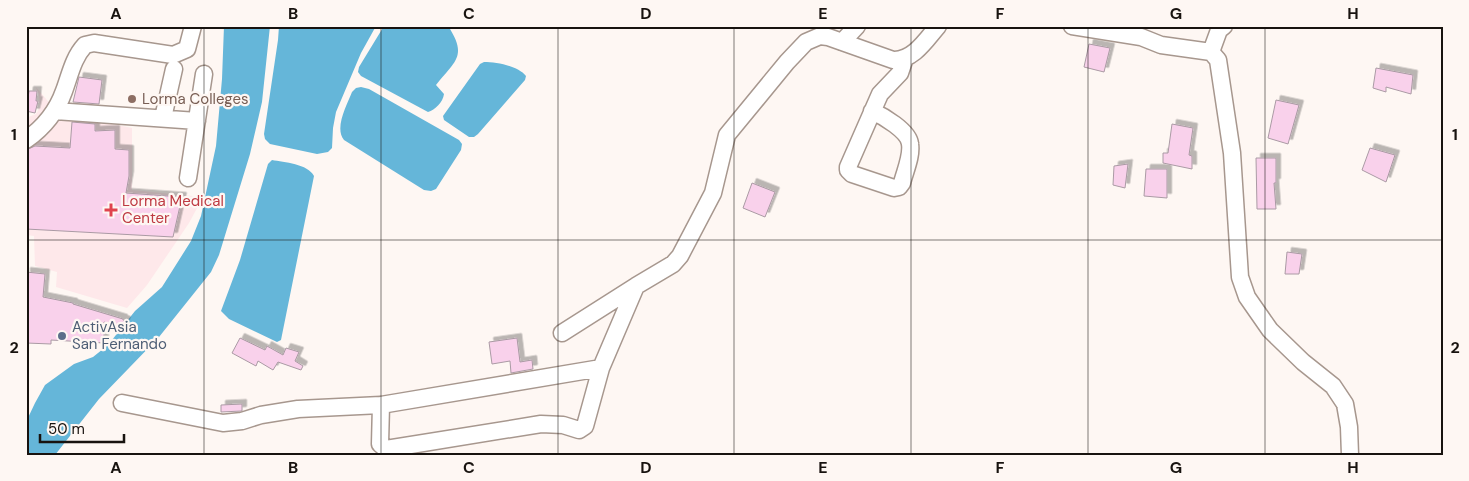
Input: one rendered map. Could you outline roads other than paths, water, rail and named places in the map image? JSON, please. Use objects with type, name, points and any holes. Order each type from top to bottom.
[{"type":"street","points":[[26,140],[48,120],[55,110],[65,90],[76,58],[85,45],[94,43],[173,54],[187,48],[193,26]]},
{"type":"street","points":[[842,42],[857,26]]},
{"type":"street","points":[[562,333],[676,262],[713,193],[727,135],[746,109],[786,62],[806,42],[820,36],[828,37],[893,60],[912,55],[938,26]]},
{"type":"street","points":[[1072,26],[1141,37],[1161,45],[1211,52],[1218,60],[1232,153],[1240,277],[1258,315],[1270,330],[1303,362],[1334,386],[1346,404],[1350,455]]},
{"type":"street","points":[[1211,52],[1219,30],[1224,26]]},
{"type":"street","points":[[872,111],[888,119],[908,139],[910,144],[902,183],[899,187],[894,188],[852,174],[848,170],[848,166],[872,111],[880,94],[900,73],[905,58]]},
{"type":"street","points":[[163,118],[174,69]]},
{"type":"street","points":[[188,178],[204,74]]},
{"type":"street","points":[[55,110],[197,121]]},
{"type":"street","points":[[863,132],[888,119]]},
{"type":"street","points":[[380,405],[380,444],[386,449],[541,424],[563,425],[578,430],[585,426],[601,368],[636,286]]},
{"type":"street","points":[[122,403],[223,422],[242,421],[261,415],[298,409],[380,405],[601,368]]},
{"type":"water","points":[[224,26],[270,26],[262,102],[250,154],[219,255],[211,272],[159,337],[99,399],[55,455],[26,455],[26,422],[45,385],[74,364],[93,357],[108,345],[135,311],[162,287],[191,241],[201,216],[216,146],[222,79]]},
{"type":"water","points":[[279,26],[376,26],[361,53],[336,112],[332,148],[328,152],[317,154],[270,144],[265,139],[264,134]]},
{"type":"water","points":[[384,26],[448,26],[454,36],[457,44],[457,58],[436,85],[444,94],[440,103],[428,112],[361,76],[358,72],[359,67]]},
{"type":"water","points":[[484,62],[507,65],[526,76],[525,80],[478,134],[474,137],[469,137],[444,120],[443,116],[480,64]]},
{"type":"water","points":[[356,88],[369,89],[459,140],[462,144],[461,150],[436,189],[431,191],[424,190],[344,140],[340,129],[342,116],[352,92]]},
{"type":"water","points":[[272,160],[301,166],[314,176],[281,340],[277,342],[229,319],[221,311],[240,260],[268,164]]},
{"type":"place","name":"Lorma Colleges","points":[[132,99]]},
{"type":"place","name":"Lorma Medical Center","points":[[111,210]]},
{"type":"place","name":"ActivAsia San Fernando","points":[[62,336]]}]
